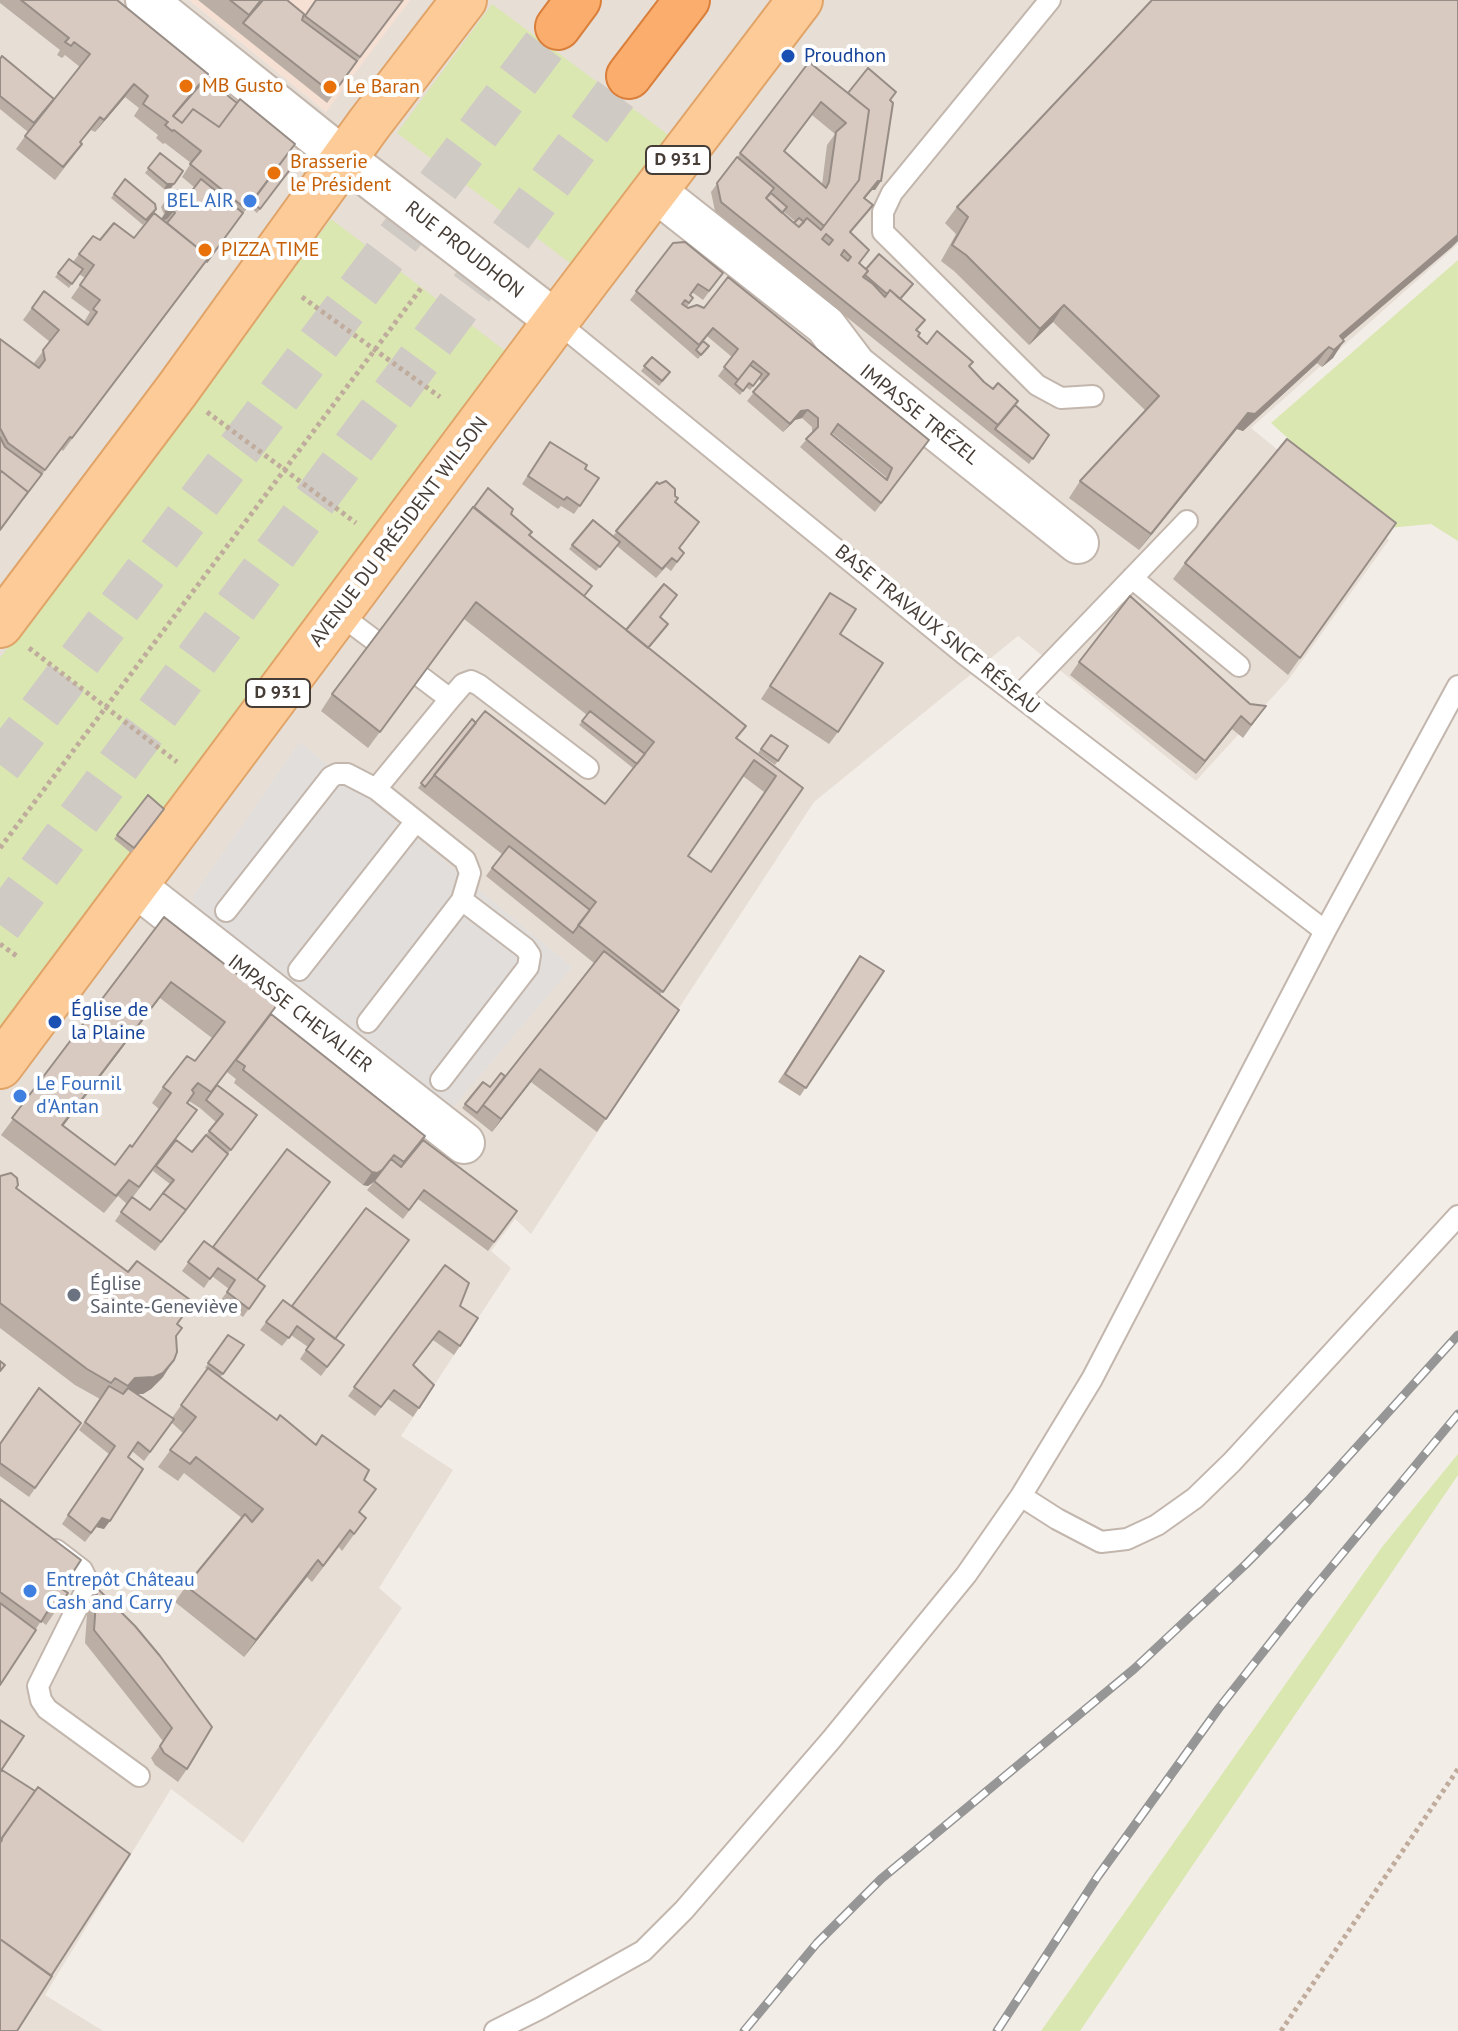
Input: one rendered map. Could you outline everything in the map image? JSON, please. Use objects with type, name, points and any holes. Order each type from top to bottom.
[{"type":"highway","points":[[629,76],[687,0]]},
{"type":"main road","points":[[7,624],[344,158],[464,0]]},
{"type":"main road","name":"AVENUE DU PRÉSIDENT WILSON","points":[[0,1066],[556,321],[800,0]]},
{"type":"street","name":"RUE PROUDHON","points":[[146,0],[556,321]]},
{"type":"street","name":"IMPASSE TRÉZEL","points":[[655,191],[825,325],[856,366],[1078,543]]},
{"type":"street","name":"IMPASSE CHEVALIER","points":[[135,886],[464,1143]]},
{"type":"lane","points":[[1050,0],[892,193],[883,212],[883,232],[1037,385],[1061,398],[1093,396]]},
{"type":"lane","name":"BASE TRAVAUX SNCF RÉSEAU","points":[[556,321],[939,634],[1325,931]]},
{"type":"lane","points":[[1019,696],[1187,521]]},
{"type":"lane","points":[[1132,578],[1239,666]]},
{"type":"lane","points":[[338,613],[374,640]]},
{"type":"lane","points":[[421,677],[450,699]]},
{"type":"lane","points":[[376,789],[463,684],[471,681],[588,768]]},
{"type":"lane","points":[[495,2031],[643,1951],[684,1910],[831,1740],[966,1575],[1021,1496],[1096,1372],[1325,931],[1458,686]]},
{"type":"lane","points":[[226,911],[331,777],[347,774],[376,789],[465,860],[470,873],[462,900],[368,1022]]},
{"type":"lane","points":[[299,970],[416,821]]},
{"type":"lane","points":[[441,1080],[528,967],[530,955],[462,900]]},
{"type":"lane","points":[[1021,1496],[1101,1542],[1127,1539],[1157,1525],[1195,1498],[1232,1462],[1458,1216]]},
{"type":"lane","points":[[47,1542],[82,1570],[87,1588],[38,1686],[41,1700],[47,1709],[139,1776]]},
{"type":"lane","points":[[532,2031],[541,2008]]},
{"type":"path","points":[[0,848],[422,287]]},
{"type":"path","points":[[302,297],[440,397]]},
{"type":"path","points":[[177,390],[388,547]]},
{"type":"path","points":[[7,624],[106,707],[210,785]]},
{"type":"path","points":[[0,944],[18,957]]},
{"type":"path","points":[[1281,2031],[1458,1769]]},
{"type":"shaded area","points":[[0,0],[189,0],[325,111],[410,0],[1458,0],[1458,244],[1251,428],[1389,540],[1289,679],[1196,781],[1018,636],[814,802],[531,1234],[515,1219],[491,1251],[511,1268],[401,1436],[453,1470],[379,1588],[402,1608],[243,1843],[171,1789],[45,1995],[103,2031],[0,2031]]},
{"type":"shaded area","points":[[189,0],[410,0],[326,112]]},
{"type":"shaded area","points":[[300,742],[572,967],[454,1106],[443,1108],[205,921],[196,908],[192,898]]},
{"type":"green space","points":[[492,4],[674,139],[578,269],[397,133]]},
{"type":"green space","points":[[331,219],[512,356],[0,1035],[0,658]]},
{"type":"green space","points":[[1458,260],[1458,541],[1431,524],[1388,528],[1271,423]]},
{"type":"green space","points":[[1458,1454],[1458,1475],[1080,2031],[1041,2031],[1382,1547]]},
{"type":"building","points":[[21,0],[117,0],[208,74],[173,116],[182,123],[193,109],[219,127],[240,99],[295,144],[246,209],[190,164],[201,151],[172,131],[165,125],[168,122],[143,104],[148,96],[134,84],[104,120],[100,117],[63,167],[25,136],[90,54],[74,42],[71,46],[65,42],[69,38]]},
{"type":"building","points":[[230,0],[261,0],[249,15]]},
{"type":"building","points":[[263,0],[287,0],[304,14],[302,20],[357,61],[333,94],[243,23]]},
{"type":"building","points":[[316,0],[403,0],[360,57],[305,16]]},
{"type":"building","points":[[1152,0],[1458,0],[1458,235],[1340,336],[1344,341],[1334,350],[1329,347],[1255,414],[1248,413],[1151,534],[1080,481],[1159,396],[1064,305],[1040,329],[966,255],[952,245],[968,217],[957,207]]},
{"type":"building","points":[[2,56],[54,99],[34,123],[0,96]]},
{"type":"building","points":[[809,62],[869,110],[859,180],[824,226],[740,153]],"holes":[[[821,102],[846,123],[836,132],[826,188],[784,151]]]},
{"type":"building","points":[[868,68],[896,92],[890,100],[893,103],[881,181],[864,198],[873,205],[850,232],[869,250],[859,263],[868,271],[863,277],[885,297],[890,290],[925,320],[916,330],[927,344],[937,331],[973,362],[969,366],[984,382],[993,389],[998,383],[1018,401],[998,425],[721,202],[717,183],[737,157],[774,188],[766,198],[794,223],[799,227],[807,218],[821,230],[859,180],[869,110],[848,93]],"holes":[[[826,234],[833,240],[829,245],[822,239]],[[844,250],[851,257],[848,261],[841,255]]]},
{"type":"building","points":[[206,78],[237,103],[219,127],[193,109],[182,123],[173,116]]},
{"type":"building","points":[[289,152],[298,159],[260,209],[252,202]]},
{"type":"building","points":[[160,153],[183,171],[174,184],[167,184],[148,168]]},
{"type":"building","points":[[125,179],[155,204],[156,209],[146,220],[114,194]]},
{"type":"building","points":[[201,179],[243,213],[207,262],[209,257],[167,223],[174,211],[166,212],[170,205],[167,198],[178,190],[187,197]]},
{"type":"building","points":[[771,193],[787,207],[782,213],[766,198]]},
{"type":"building","points":[[154,213],[209,257],[45,470],[8,443],[0,428],[0,339],[39,368],[45,360],[43,350],[59,330],[32,308],[44,291],[88,325],[97,312],[93,309],[100,300],[80,285],[94,265],[79,254],[93,236],[100,240],[114,223],[134,238]]},
{"type":"building","points":[[799,218],[804,222],[799,227],[794,223]]},
{"type":"building","points":[[685,242],[723,273],[709,291],[698,284],[690,295],[693,298],[689,303],[685,300],[682,304],[688,308],[697,305],[704,308],[728,277],[929,440],[881,503],[806,439],[818,427],[818,418],[808,410],[801,411],[790,424],[753,392],[769,374],[753,361],[738,380],[724,367],[738,349],[713,328],[699,345],[636,291],[673,243]],"holes":[[[838,424],[892,468],[887,480],[831,434]]]},
{"type":"building","points":[[879,254],[913,284],[900,299],[890,290],[887,294],[865,275],[866,269]]},
{"type":"building","points":[[69,259],[83,269],[72,284],[58,273]]},
{"type":"building","points":[[703,341],[709,346],[701,355],[696,350]]},
{"type":"building","points":[[652,357],[670,372],[662,381],[644,366]]},
{"type":"building","points":[[750,365],[762,374],[753,386],[749,383],[743,391],[735,384]]},
{"type":"building","points":[[1015,405],[1049,435],[1033,459],[995,429]]},
{"type":"building","points":[[0,437],[5,447],[42,474],[23,499],[28,492],[0,470]]},
{"type":"building","points":[[1287,439],[1396,523],[1300,658],[1185,563]]},
{"type":"building","points":[[550,442],[587,465],[585,469],[599,478],[580,506],[567,497],[564,500],[528,476]]},
{"type":"building","points":[[0,470],[28,492],[0,530]]},
{"type":"building","points":[[666,481],[675,489],[678,498],[675,502],[699,522],[679,548],[684,553],[677,562],[672,558],[662,569],[616,531],[657,482]]},
{"type":"building","points":[[488,488],[513,509],[511,514],[532,532],[529,535],[592,586],[584,596],[474,507]]},
{"type":"building","points":[[473,507],[746,726],[736,738],[803,788],[663,992],[578,925],[596,902],[434,775],[485,711],[605,804],[654,742],[476,602],[380,732],[332,694]],"holes":[[[754,760],[776,776],[711,872],[688,856]]]},
{"type":"building","points":[[593,520],[620,542],[600,567],[572,545]]},
{"type":"building","points":[[664,584],[677,595],[660,617],[668,624],[648,648],[626,630]]},
{"type":"building","points":[[830,593],[856,609],[840,634],[883,663],[838,732],[770,686]]},
{"type":"building","points":[[1130,596],[1250,704],[1266,706],[1251,725],[1241,716],[1205,761],[1079,662]]},
{"type":"building","points":[[590,711],[645,754],[637,764],[582,721]]},
{"type":"building","points":[[472,719],[476,723],[425,787],[421,783]]},
{"type":"building","points":[[771,735],[788,746],[778,761],[761,749]]},
{"type":"building","points":[[148,795],[164,809],[134,848],[117,835]]},
{"type":"building","points":[[509,846],[590,910],[573,933],[492,868]]},
{"type":"building","points":[[164,917],[277,1005],[211,1092],[198,1083],[192,1090],[194,1093],[187,1103],[197,1110],[139,1187],[129,1180],[116,1196],[12,1118]],"holes":[[[171,982],[225,1022],[195,1061],[187,1056],[163,1087],[171,1093],[115,1165],[62,1125]]]},
{"type":"building","points":[[604,951],[679,1010],[606,1119],[540,1069],[501,1119],[483,1105]]},
{"type":"building","points":[[860,956],[884,971],[806,1088],[785,1074]]},
{"type":"building","points":[[271,1014],[425,1136],[404,1162],[394,1155],[382,1170],[372,1172],[243,1070],[245,1066],[236,1060]]},
{"type":"building","points":[[501,1073],[505,1076],[477,1113],[465,1104],[483,1082],[490,1087]]},
{"type":"building","points":[[217,1085],[257,1115],[231,1150],[209,1131],[223,1114],[206,1100]]},
{"type":"building","points":[[206,1135],[228,1154],[186,1210],[163,1193],[174,1180],[156,1166],[176,1140],[192,1152]]},
{"type":"building","points":[[423,1140],[517,1211],[494,1242],[424,1190],[409,1210],[374,1181],[391,1159],[401,1167]]},
{"type":"building","points":[[287,1149],[330,1182],[257,1280],[213,1247]]},
{"type":"building","name":"Église Sainte-Geneviève","points":[[11,1173],[17,1178],[16,1188],[128,1272],[137,1261],[193,1302],[177,1324],[182,1328],[176,1336],[177,1352],[163,1373],[135,1378],[128,1386],[115,1378],[111,1383],[87,1369],[0,1303],[0,1176]]},
{"type":"building","points":[[163,1193],[186,1210],[161,1242],[121,1212],[132,1197],[150,1210]]},
{"type":"building","points":[[366,1208],[409,1240],[335,1339],[292,1306]]},
{"type":"building","points":[[204,1241],[265,1286],[249,1309],[227,1292],[235,1280],[218,1268],[210,1279],[188,1262]]},
{"type":"building","points":[[445,1265],[469,1283],[460,1306],[478,1318],[460,1346],[439,1331],[413,1365],[434,1385],[419,1408],[394,1390],[381,1407],[354,1387]]},
{"type":"building","points":[[283,1300],[344,1345],[327,1367],[306,1350],[314,1339],[297,1326],[289,1338],[266,1322]]},
{"type":"building","points":[[228,1335],[244,1345],[223,1374],[208,1363]]},
{"type":"building","points":[[208,1368],[277,1420],[280,1415],[316,1445],[322,1435],[369,1470],[364,1480],[376,1489],[359,1512],[366,1518],[354,1534],[350,1530],[323,1566],[318,1560],[256,1640],[186,1586],[245,1514],[252,1522],[263,1509],[196,1457],[190,1464],[170,1450],[196,1417],[181,1405]]},
{"type":"building","points":[[109,1386],[123,1394],[128,1388],[174,1419],[150,1452],[138,1442],[128,1457],[143,1469],[110,1521],[102,1518],[91,1533],[68,1515],[115,1446],[85,1422]]},
{"type":"building","points":[[39,1388],[81,1423],[35,1488],[0,1463],[0,1444]]},
{"type":"building","name":"Entrepôt Château Cash and Carry","points":[[0,1499],[81,1560],[62,1589],[68,1593],[58,1608],[52,1604],[41,1622],[0,1592]]},
{"type":"building","points":[[97,1588],[160,1656],[212,1727],[187,1769],[164,1753],[160,1746],[172,1728],[94,1630]]},
{"type":"building","points":[[0,1603],[36,1630],[0,1685]]},
{"type":"building","points":[[0,1720],[24,1736],[0,1772]]},
{"type":"building","points":[[2,1770],[35,1791],[0,1841],[0,1772]]},
{"type":"building","points":[[38,1787],[130,1854],[51,1976],[0,1939],[1,1839]]},
{"type":"building","points":[[0,1939],[52,1976],[17,2031],[0,2031]]},
{"type":"tunnel","points":[[0,765],[558,27]]},
{"type":"tunnel","points":[[0,925],[629,76]]},
{"type":"railway","points":[[744,2031],[817,1943],[881,1879],[1134,1669],[1246,1564],[1308,1501],[1458,1335]]},
{"type":"railway","points":[[997,2031],[1098,1876],[1219,1708],[1458,1414]]},
{"type":"place","name":"Proudhon","points":[[788,56]]},
{"type":"place","name":"MB Gusto","points":[[186,86]]},
{"type":"place","name":"Le Baran","points":[[330,87]]},
{"type":"place","name":"Brasserie le Président","points":[[274,173]]},
{"type":"place","name":"BEL AIR","points":[[250,201]]},
{"type":"place","name":"PIZZA TIME","points":[[205,250]]},
{"type":"place","name":"Église de la Plaine","points":[[55,1022]]},
{"type":"place","name":"Le Fournil d'Antan","points":[[20,1096]]},
{"type":"place","name":"Église Sainte-Geneviève","points":[[74,1295]]},
{"type":"place","name":"Entrepôt Château Cash and Carry","points":[[30,1591]]}]
